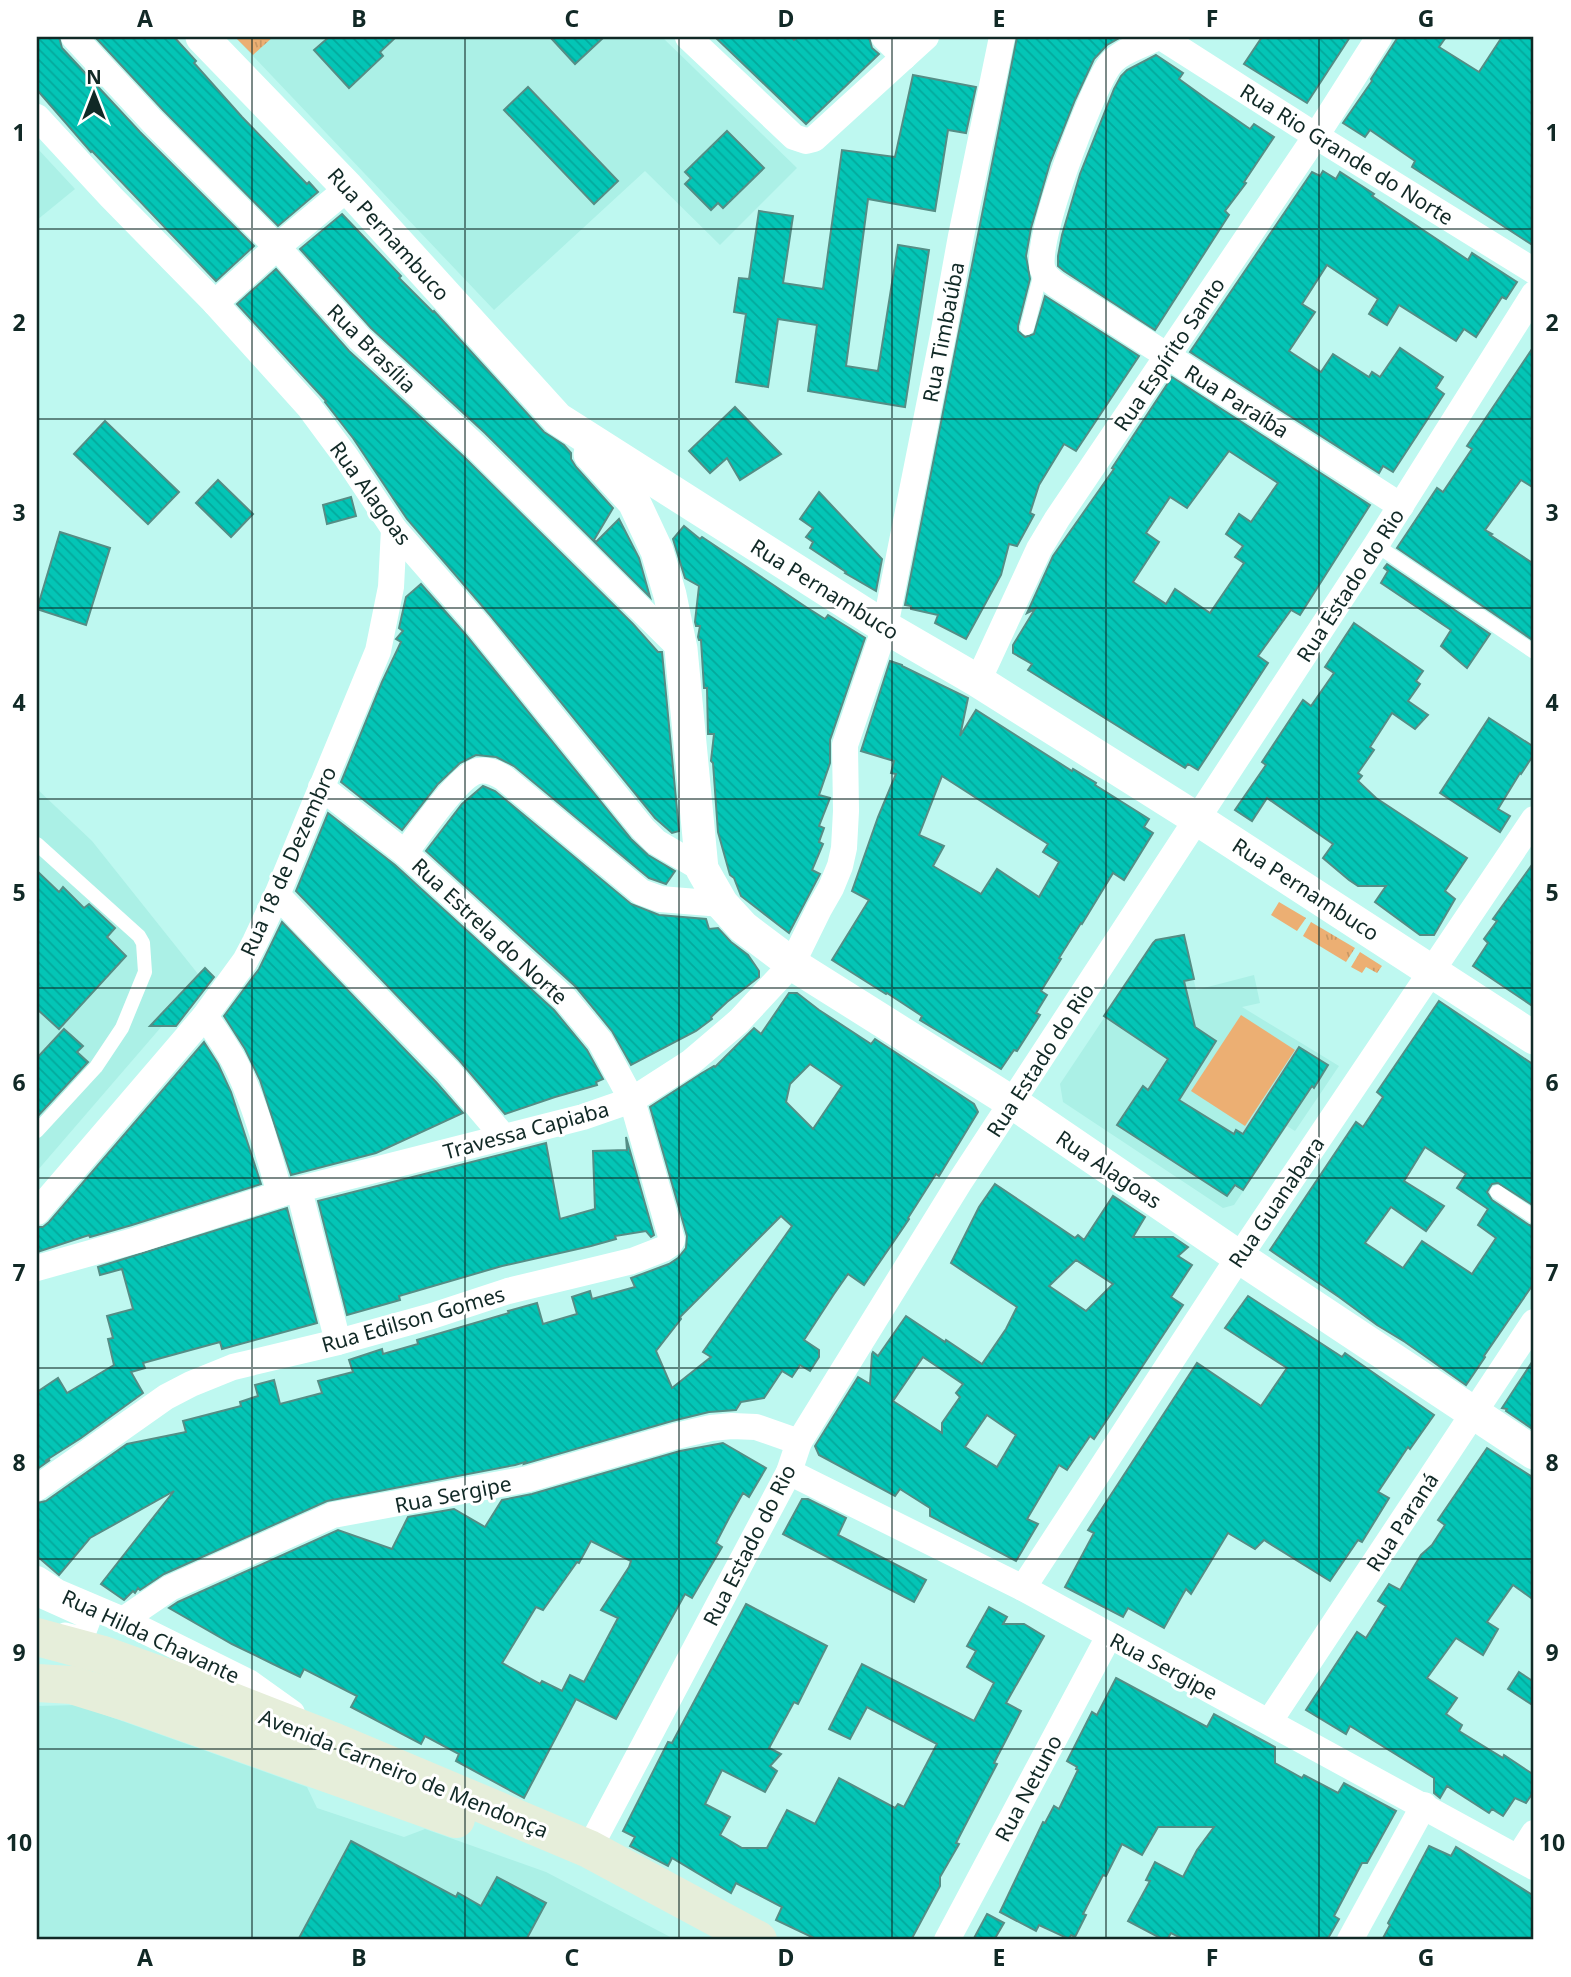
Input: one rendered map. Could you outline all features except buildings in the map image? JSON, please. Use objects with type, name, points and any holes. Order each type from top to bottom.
[{"type":"main road","name":"Avenida Carneiro de Mendonça","points":[[37,1637],[124,1663],[212,1694],[335,1742],[589,1849],[758,1940]]},
{"type":"main road","name":"Avenida Carneiro de Mendonça","points":[[37,1684],[72,1685],[130,1703],[526,1844],[564,1860],[717,1940]]},
{"type":"street","name":"Rua Brasília","points":[[74,37],[276,247],[360,339],[474,445],[681,649]]},
{"type":"street","name":"Rua Pernambuco","points":[[202,37],[348,188],[558,419],[885,627],[978,681],[1197,819],[1534,1038]]},
{"type":"street","points":[[688,37],[794,137],[806,141],[814,139],[926,37]]},
{"type":"street","points":[[884,37],[904,57]]},
{"type":"street","name":"Rua Timbaúba","points":[[885,627],[1002,37]]},
{"type":"street","points":[[1042,269],[1046,231],[1063,169],[1108,65],[1159,37]]},
{"type":"street","name":"Rua Rio Grande do Norte","points":[[1159,37],[1534,271]]},
{"type":"street","name":"Rua Espírito Santo","points":[[978,681],[1039,549],[1316,136],[1379,37]]},
{"type":"street","name":"Rua Alagoas","points":[[37,117],[111,198],[215,303],[309,407],[394,529],[478,625],[643,829],[656,842],[702,869]]},
{"type":"street","points":[[215,303],[276,247],[348,188]]},
{"type":"street","name":"Rua Paraíba","points":[[1042,269],[1055,284],[1401,506]]},
{"type":"street","name":"Rua Estado do Rio","points":[[589,1849],[789,1472],[799,1442],[959,1183],[1376,545],[1534,294]]},
{"type":"street","name":"Rua Alagoas","points":[[558,419],[634,502],[657,551],[681,649],[702,869],[722,904],[743,927],[792,964],[1013,1103],[1534,1453]]},
{"type":"street","points":[[657,551],[670,526],[680,518],[702,511]]},
{"type":"street","name":"Rua 18 de Dezembro","points":[[37,1212],[205,1016],[245,961],[276,895],[378,651],[391,587],[394,529]]},
{"type":"street","name":"Travessa Capiaba","points":[[37,1268],[289,1192],[583,1117],[632,1100],[691,1062],[739,1021],[792,964],[828,895],[844,848],[845,745],[885,627]]},
{"type":"street","points":[[405,853],[465,779],[480,771],[491,771],[504,778],[641,892],[660,899],[722,904]]},
{"type":"street","name":"Rua Estrela do Norte","points":[[321,787],[405,853],[565,999],[600,1041],[632,1100]]},
{"type":"street","name":"Rua Guanabara","points":[[1023,1588],[1239,1257],[1534,819]]},
{"type":"street","points":[[276,895],[448,1071],[503,1136]]},
{"type":"street","points":[[205,1016],[226,1047],[243,1080],[289,1192],[338,1342]]},
{"type":"street","name":"Rua Edilson Gomes","points":[[37,1489],[166,1397],[233,1367],[432,1317],[508,1291],[643,1257],[669,1245],[672,1236],[632,1100]]},
{"type":"street","name":"Rua Paraná","points":[[1269,1722],[1534,1322]]},
{"type":"street","name":"Rua Sergipe","points":[[123,1620],[170,1588],[333,1515],[528,1479],[711,1428],[756,1427],[799,1442]]},
{"type":"street","name":"Rua Sergipe","points":[[789,1472],[1023,1588],[1526,1862]]},
{"type":"street","name":"Rua Hilda Chavante","points":[[37,1579],[57,1592],[123,1620],[250,1683],[335,1742]]},
{"type":"street","points":[[37,1594],[42,1599],[91,1621],[85,1637],[37,1625]]},
{"type":"street","name":"Rua Netuno","points":[[947,1940],[1109,1636]]},
{"type":"street","points":[[1350,1940],[1424,1805]]},
{"type":"street","points":[[1526,1862],[1534,1833]]},
{"type":"lane","points":[[1027,328],[1042,269]]},
{"type":"lane","points":[[1376,545],[1534,652]]},
{"type":"lane","points":[[37,844],[139,936],[143,943],[145,972],[122,1028],[96,1067],[37,1131]]},
{"type":"lane","points":[[1497,1192],[1534,1217]]},
{"type":"shaded area","points":[[235,37],[662,37],[797,168],[720,245],[645,171],[494,310]]},
{"type":"shaded area","points":[[37,148],[75,189],[37,220]]},
{"type":"shaded area","points":[[37,789],[92,841],[198,974],[214,977],[162,1026],[37,1171]]},
{"type":"shaded area","points":[[1184,935],[1196,990],[1254,975],[1260,1003],[1242,1007],[1339,1066],[1295,1131],[1287,1126],[1234,1205],[1223,1208],[1063,1102],[1060,1084],[1156,940]]},
{"type":"shaded area","points":[[77,1705],[307,1787],[317,1808],[404,1837],[425,1829],[546,1872],[676,1940],[37,1940],[37,1706]]},
{"type":"green space","points":[[235,37],[273,37],[253,55]]},
{"type":"green space","points":[[1279,902],[1306,918],[1297,931],[1271,915]]},
{"type":"green space","points":[[1311,922],[1355,948],[1346,962],[1303,936]]},
{"type":"green space","points":[[1360,952],[1382,966],[1377,973],[1366,967],[1362,973],[1351,967]]},
{"type":"green space","points":[[1241,1015],[1295,1050],[1245,1126],[1191,1091]]}]
